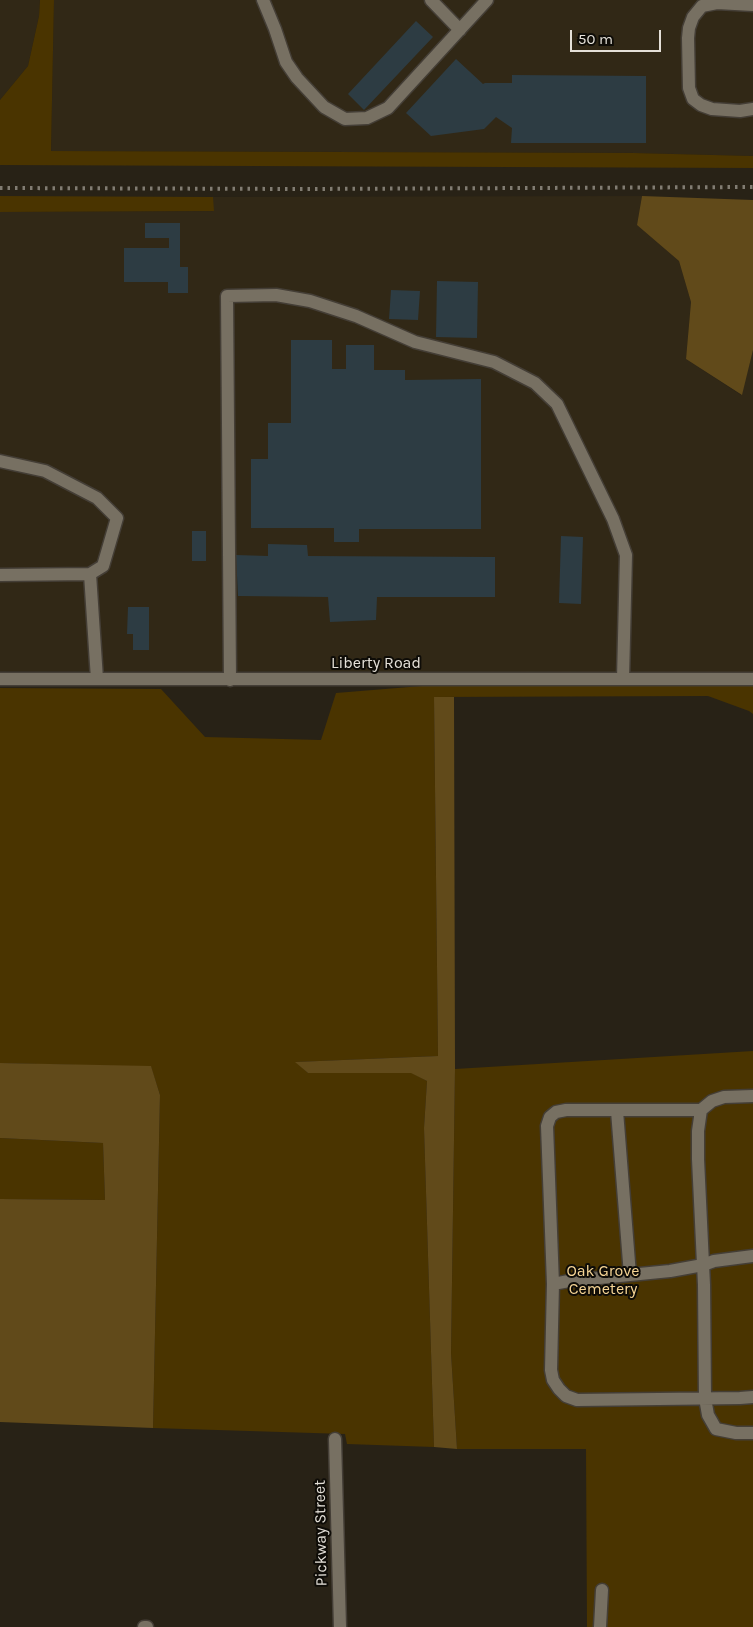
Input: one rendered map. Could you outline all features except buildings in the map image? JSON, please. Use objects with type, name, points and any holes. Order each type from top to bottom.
[{"type":"street","points":[[263,0],[286,62],[297,78],[324,107],[345,119],[367,118],[388,108],[487,0]]},
{"type":"street","points":[[431,0],[460,30]]},
{"type":"street","points":[[753,5],[717,2],[702,6],[693,17],[688,38],[689,88],[694,99],[701,105],[712,109],[740,112],[753,109]]},
{"type":"street","points":[[230,680],[227,296],[276,294],[310,301],[356,316],[415,342],[494,362],[535,382],[557,404],[613,519],[626,555],[623,679]]},
{"type":"street","points":[[0,461],[45,471],[97,498],[117,518],[103,566],[90,574],[0,575]]},
{"type":"street","points":[[90,574],[97,679]]},
{"type":"street","name":"Liberty Road","points":[[0,679],[753,679]]},
{"type":"street","points":[[753,1096],[724,1097],[712,1101],[702,1110],[698,1131],[705,1398],[708,1415],[716,1429],[736,1433],[753,1433]]},
{"type":"street","points":[[702,1110],[566,1110],[556,1112],[550,1117],[546,1126],[553,1284],[551,1370],[553,1380],[559,1389],[566,1396],[577,1400],[753,1396]]},
{"type":"street","points":[[617,1111],[630,1275]]},
{"type":"street","points":[[553,1284],[670,1271],[753,1256]]},
{"type":"street","name":"Pickway Street","points":[[335,1439],[340,1627]]},
{"type":"street","points":[[600,1627],[602,1590]]},
{"type":"shaded area","points":[[0,0],[40,0],[39,16],[28,66],[0,100]]},
{"type":"shaded area","points":[[54,0],[753,0],[753,156],[634,153],[51,151]]},
{"type":"shaded area","points":[[642,196],[637,225],[679,261],[691,302],[686,359],[741,395],[753,350],[753,672],[0,671],[0,212],[213,211],[213,197]]},
{"type":"shaded area","points":[[642,196],[753,200],[753,350],[742,395],[686,359],[691,302],[679,261],[637,225]]},
{"type":"shaded area","points":[[434,697],[454,697],[455,1069],[451,1353],[457,1449],[434,1447],[424,1128],[427,1081],[411,1073],[308,1073],[295,1062],[438,1056]]},
{"type":"shaded area","points":[[0,1063],[151,1066],[160,1095],[153,1428],[0,1422],[0,1199],[105,1200],[103,1143],[0,1138]]},
{"type":"green space","points":[[40,0],[54,0],[51,151],[634,153],[753,156],[753,168],[0,165],[0,100],[28,66],[39,16]]},
{"type":"green space","points":[[0,196],[213,197],[214,211],[0,212]]},
{"type":"green space","points":[[434,685],[753,685],[753,714],[708,696],[434,697],[438,1056],[296,1062],[308,1073],[412,1073],[427,1081],[424,1128],[434,1447],[347,1444],[345,1434],[153,1428],[160,1095],[151,1067],[0,1063],[0,688],[161,689],[205,737],[321,740],[336,693]]},
{"type":"green space","name":"Oak Grove Cemetery","points":[[753,1051],[753,1627],[587,1627],[586,1449],[457,1449],[451,1353],[455,1069]]},
{"type":"green space","points":[[0,1138],[103,1143],[105,1200],[0,1199]]},
{"type":"railway","points":[[0,188],[753,187]]}]
